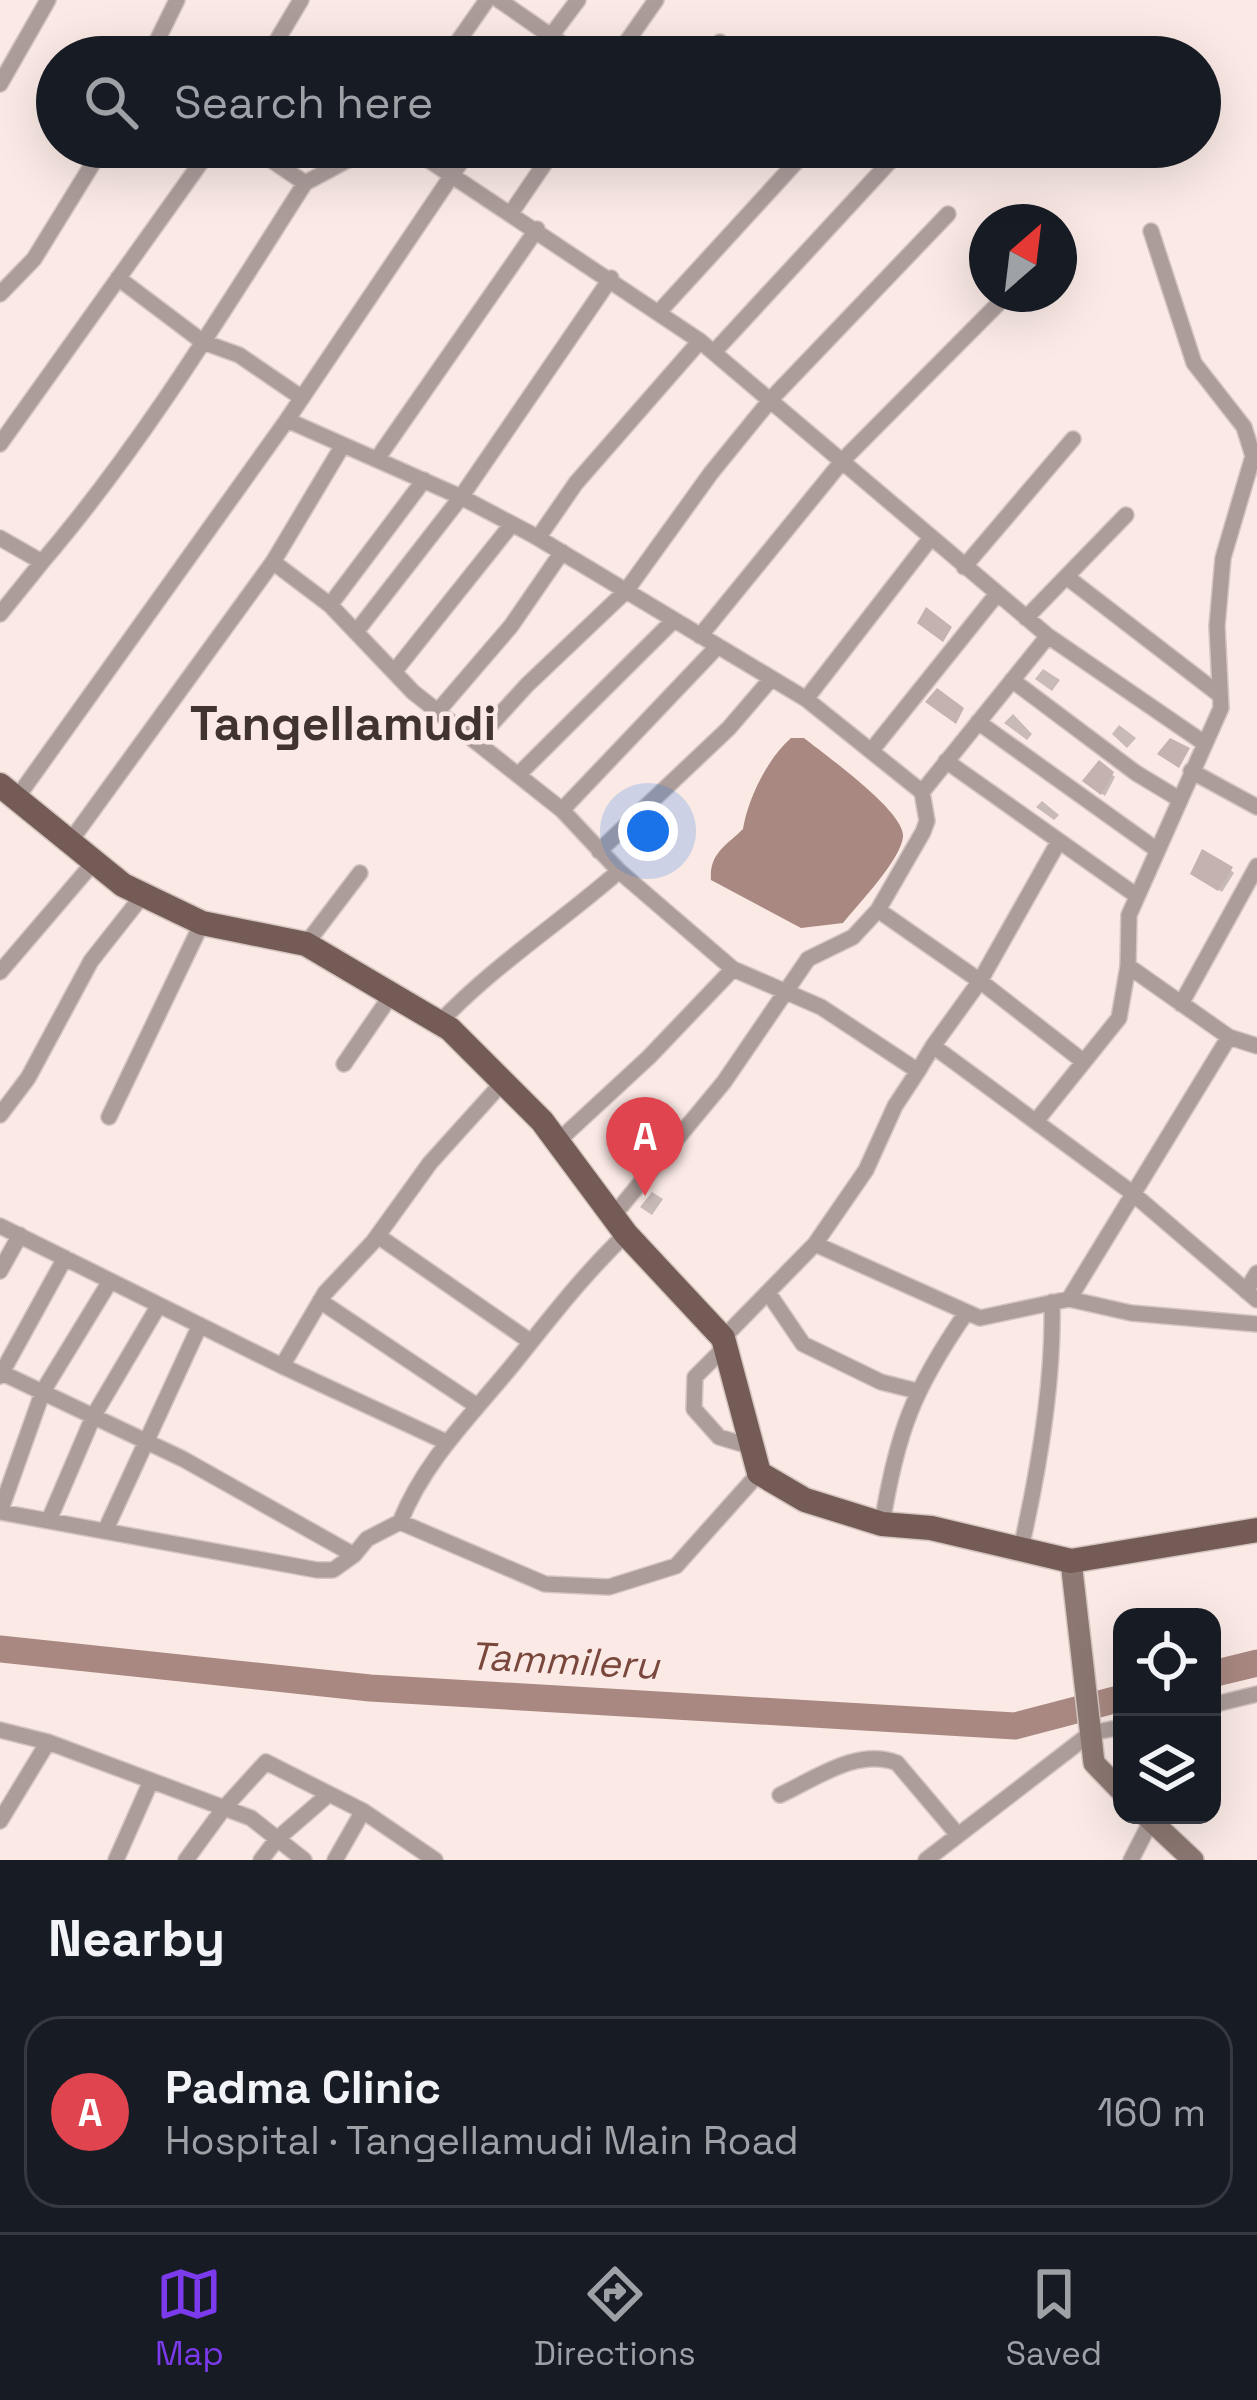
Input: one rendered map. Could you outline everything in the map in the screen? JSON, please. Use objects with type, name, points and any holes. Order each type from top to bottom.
[{"type":"main road","points":[[8,792],[143,895],[202,922],[306,944],[440,1023],[557,1142],[620,1225],[724,1342],[759,1473],[805,1500],[882,1524],[932,1528],[1021,1548],[1072,1570],[1257,1530]]},
{"type":"main road","points":[[1072,1570],[1094,1763],[1113,1783]]},
{"type":"main road","points":[[1154,1824],[1193,1860]]},
{"type":"street","points":[[0,84],[48,0]]},
{"type":"street","points":[[159,36],[177,0]]},
{"type":"street","points":[[280,36],[301,0]]},
{"type":"street","points":[[462,36],[487,0]]},
{"type":"street","points":[[499,0],[551,36],[578,0]]},
{"type":"street","points":[[631,36],[656,0]]},
{"type":"street","points":[[0,294],[34,259],[90,168]]},
{"type":"street","points":[[0,444],[197,168]]},
{"type":"street","points":[[283,168],[305,183]]},
{"type":"street","points":[[0,614],[86,511],[305,183],[333,168]]},
{"type":"street","points":[[441,168],[707,346],[1048,636],[1204,743]]},
{"type":"street","points":[[8,792],[286,421],[457,168]]},
{"type":"street","points":[[511,213],[542,168]]},
{"type":"street","points":[[659,312],[791,168]]},
{"type":"street","points":[[538,538],[576,483],[882,168]]},
{"type":"street","points":[[476,741],[626,591],[772,398],[948,214]]},
{"type":"street","points":[[377,459],[537,230]]},
{"type":"street","points":[[1037,1120],[1119,1018],[1128,966],[1129,915],[1221,708],[1216,626],[1223,558],[1253,456],[1244,427],[1194,363],[1151,231]]},
{"type":"street","points":[[118,278],[203,342],[238,355],[302,398]]},
{"type":"street","points":[[356,632],[461,497],[611,278]]},
{"type":"street","points":[[700,636],[844,459],[990,312]]},
{"type":"street","points":[[109,1283],[43,1391],[0,1512],[332,1570],[367,1539],[400,1522],[412,1492],[446,1442],[531,1342],[620,1225],[808,958],[853,937],[878,910],[927,821],[922,792],[806,699],[512,524],[286,421]]},
{"type":"street","points":[[964,567],[1073,439]]},
{"type":"street","points":[[69,843],[273,562],[343,445]]},
{"type":"street","points":[[330,604],[424,480]]},
{"type":"street","points":[[1026,618],[1126,515]]},
{"type":"street","points":[[394,672],[512,524]]},
{"type":"street","points":[[0,538],[42,562]]},
{"type":"street","points":[[806,699],[930,539]]},
{"type":"street","points":[[438,711],[511,626],[562,552]]},
{"type":"street","points":[[273,562],[330,604],[394,672],[562,810],[619,871],[733,969],[821,1007],[918,1071]]},
{"type":"street","points":[[1069,578],[1220,695]]},
{"type":"street","points":[[871,751],[997,594]]},
{"type":"street","points":[[518,775],[674,620]]},
{"type":"street","points":[[922,792],[1048,636]]},
{"type":"street","points":[[562,810],[717,647]]},
{"type":"street","points":[[599,850],[729,728],[771,679]]},
{"type":"street","points":[[1012,680],[1136,773],[1179,799]]},
{"type":"street","points":[[978,722],[1157,850]]},
{"type":"street","points":[[946,761],[1137,896]]},
{"type":"street","points":[[1191,771],[1257,807]]},
{"type":"street","points":[[752,1447],[719,1437],[694,1408],[695,1377],[815,1244],[866,1170],[895,1106],[980,981],[1059,841]]},
{"type":"street","points":[[0,972],[94,862]]},
{"type":"street","points":[[1181,1004],[1257,866]]},
{"type":"street","points":[[440,1023],[502,963],[567,917],[619,871]]},
{"type":"street","points":[[306,944],[361,873]]},
{"type":"street","points":[[0,1115],[28,1078],[91,961],[143,895]]},
{"type":"street","points":[[878,910],[1084,1062]]},
{"type":"street","points":[[109,1117],[202,922]]},
{"type":"street","points":[[1128,966],[1228,1037],[1257,1046]]},
{"type":"street","points":[[557,1142],[649,1057],[733,969]]},
{"type":"street","points":[[344,1064],[392,994]]},
{"type":"street","points":[[1021,1548],[1060,1301],[1228,1037]]},
{"type":"street","points":[[933,1046],[1131,1192],[1251,1295],[1257,1274]]},
{"type":"street","points":[[282,1366],[320,1300],[378,1235],[430,1163],[503,1082]]},
{"type":"street","points":[[0,1226],[109,1283],[446,1442]]},
{"type":"street","points":[[0,1271],[20,1235]]},
{"type":"street","points":[[378,1235],[531,1342]]},
{"type":"street","points":[[815,1244],[980,1318],[1060,1301],[1257,1324]]},
{"type":"street","points":[[64,1258],[0,1374],[146,1440],[353,1555]]},
{"type":"street","points":[[769,1294],[803,1344],[881,1382],[917,1391]]},
{"type":"street","points":[[320,1300],[477,1406]]},
{"type":"street","points":[[49,1520],[94,1415],[159,1305]]},
{"type":"street","points":[[882,1524],[891,1473],[917,1391],[966,1313]]},
{"type":"street","points":[[105,1531],[200,1325]]},
{"type":"street","points":[[400,1522],[544,1584],[609,1587],[676,1566],[759,1473]]},
{"type":"street","points":[[1221,1703],[1257,1694]]},
{"type":"street","points":[[926,1860],[1089,1724],[1113,1725]]},
{"type":"street","points":[[0,1730],[48,1742],[251,1818],[304,1860]]},
{"type":"street","points":[[0,1821],[48,1742]]},
{"type":"street","points":[[780,1795],[863,1757],[883,1757],[897,1763],[958,1834]]},
{"type":"street","points":[[186,1860],[266,1762],[363,1811],[435,1860]]},
{"type":"street","points":[[116,1860],[151,1781]]},
{"type":"street","points":[[261,1860],[277,1839],[329,1794]]},
{"type":"street","points":[[335,1860],[363,1811]]},
{"type":"street","points":[[1131,1860],[1146,1824]]},
{"type":"street","points":[[402,1860],[412,1845]]},
{"type":"shaded area","points":[[791,738],[804,738],[845,770],[879,799],[900,826],[903,837],[895,858],[843,923],[801,928],[711,880],[716,856],[743,829],[760,779]]},
{"type":"building","points":[[926,607],[952,627],[943,642],[917,623]]},
{"type":"building","points":[[937,688],[964,708],[956,724],[925,702]]},
{"type":"building","points":[[1170,738],[1190,748],[1179,768],[1157,754]]},
{"type":"building","points":[[1099,760],[1114,772],[1101,795],[1082,781]]},
{"type":"building","points":[[1202,849],[1233,867],[1218,891],[1190,874]]},
{"type":"waterway","name":"Tammileru","points":[[0,1649],[370,1688],[1015,1726],[1113,1700]]},
{"type":"waterway","name":"Tammileru","points":[[1221,1672],[1257,1663]]},
{"type":"place","name":"Padma Clinic","points":[[645,1196]]},
{"type":"district","name":"Tangellamudi","points":[[343,723]]}]
